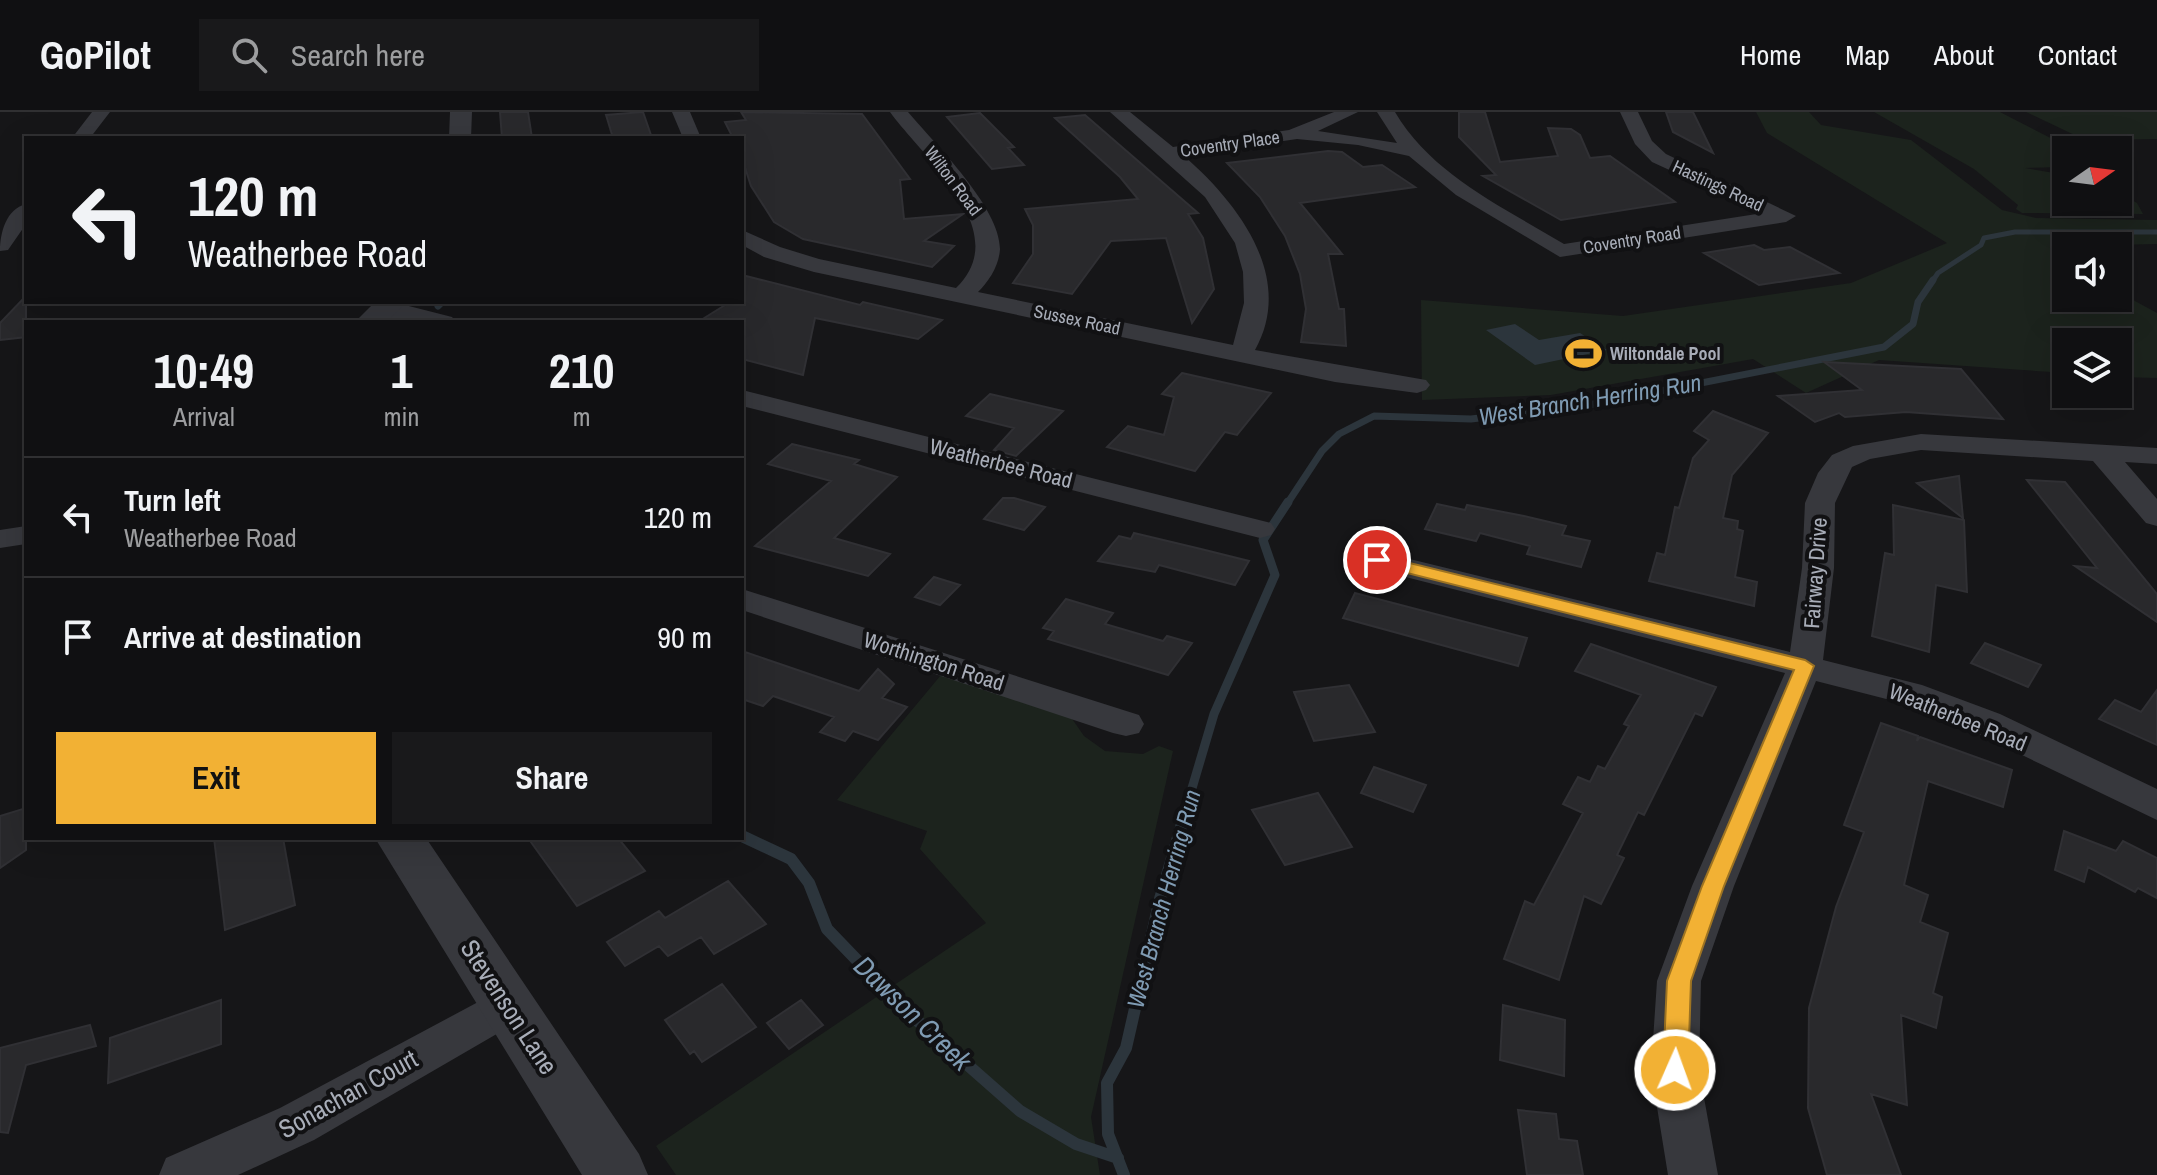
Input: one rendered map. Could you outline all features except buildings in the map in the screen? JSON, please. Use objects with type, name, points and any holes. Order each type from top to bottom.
[{"type":"street","points":[[83,136],[101,112]]},
{"type":"street","points":[[460,136],[461,112]]},
{"type":"street","points":[[681,112],[691,136]]},
{"type":"street","name":"Wilton Road","points":[[899,112],[986,225],[989,252],[985,266],[961,296]]},
{"type":"street","points":[[1119,112],[1168,153],[1227,211],[1252,258],[1258,284],[1256,310],[1249,343],[1240,354]]},
{"type":"street","name":"Coventry Place","points":[[1293,135],[1349,112]]},
{"type":"street","name":"Coventry Road","points":[[1386,112],[1391,125],[1414,152],[1560,251],[1786,216]]},
{"type":"street","name":"Hastings Road","points":[[1629,112],[1644,144],[1659,158],[1786,216]]},
{"type":"street","name":"Coventry Place","points":[[1168,153],[1293,135],[1358,140],[1414,152]]},
{"type":"street","points":[[0,245],[22,203]]},
{"type":"street","name":"Sussex Road","points":[[744,237],[772,252],[814,265],[1335,374],[1417,385]]},
{"type":"street","points":[[381,312],[401,311],[436,320]]},
{"type":"street","name":"Weatherbee Road","points":[[744,399],[1260,529]]},
{"type":"street","name":"Fairway Drive","points":[[1693,1175],[1675,1070],[1679,981],[1713,886],[1805,666],[1818,568],[1820,503],[1832,473],[1842,461],[1888,445],[1921,442],[2157,456]]},
{"type":"street","points":[[2101,453],[2157,517]]},
{"type":"street","points":[[0,539],[24,535]]},
{"type":"street","name":"Weatherbee Road","points":[[1377,560],[1909,693],[1987,723],[2157,806]]},
{"type":"street","name":"Worthington Road","points":[[744,600],[1126,724]]},
{"type":"street","name":"Stevenson Lane","points":[[401,840],[617,1175]]},
{"type":"street","name":"Sonachan Court","points":[[184,1175],[297,1124],[508,1005]]},
{"type":"shaded area","points":[[1756,112],[1809,112],[1821,125],[1911,140],[2002,210],[2036,218],[2157,220],[2157,244],[2132,245],[2132,232],[2052,232],[2052,312],[2132,312],[2132,298],[2157,313],[2157,378],[2132,377],[2132,328],[2052,328],[2052,372],[1879,360],[1806,393],[1753,359],[1551,395],[1422,400],[1421,300],[1623,316],[1851,283],[1947,243],[1767,133]]},
{"type":"shaded area","points":[[1874,112],[2000,112],[2052,139],[2052,167],[2025,168],[2052,173],[2052,213],[2022,213],[2016,209],[2018,205],[1974,169]]},
{"type":"shaded area","points":[[2026,112],[2157,112],[2157,139],[2077,136]]},
{"type":"shaded area","points":[[2132,200],[2137,203],[2143,214],[2132,214]]},
{"type":"shaded area","name":"Wiltondale Pool","points":[[1515,324],[1539,340],[1580,333],[1607,350],[1535,365],[1486,330]]},
{"type":"shaded area","points":[[941,675],[1068,713],[1084,736],[1105,751],[1143,754],[1159,746],[1173,751],[1091,1117],[1100,1175],[676,1175],[656,1146],[986,923],[920,849],[927,831],[837,800]]},
{"type":"waterway","name":"West Branch Herring Run","points":[[1932,282],[1938,273],[1981,245],[1984,238],[2015,232],[2157,232]]},
{"type":"waterway","name":"West Branch Herring Run","points":[[1287,504],[1322,451],[1339,434],[1374,416],[1471,419],[1589,405],[1884,347],[1913,324],[1918,302],[1933,280]]},
{"type":"waterway","name":"West Branch Herring Run","points":[[1190,795],[1214,714],[1275,575],[1263,540],[1288,502]]},
{"type":"waterway","name":"West Branch Herring Run","points":[[1117,1158],[1108,1134],[1107,1083],[1126,1048],[1160,899],[1191,793]]},
{"type":"waterway","name":"Dawson Creek","points":[[744,837],[791,859],[809,883],[827,929],[903,1008],[1020,1111],[1076,1144],[1117,1158]]},
{"type":"waterway","name":"West Branch Herring Run","points":[[1117,1158],[1124,1175]]},
{"type":"place","name":"Wiltondale Pool","points":[[1584,354]]},
{"type":"route","points":[[1377,560],[1805,666],[1713,886],[1679,981],[1675,1070]]}]
